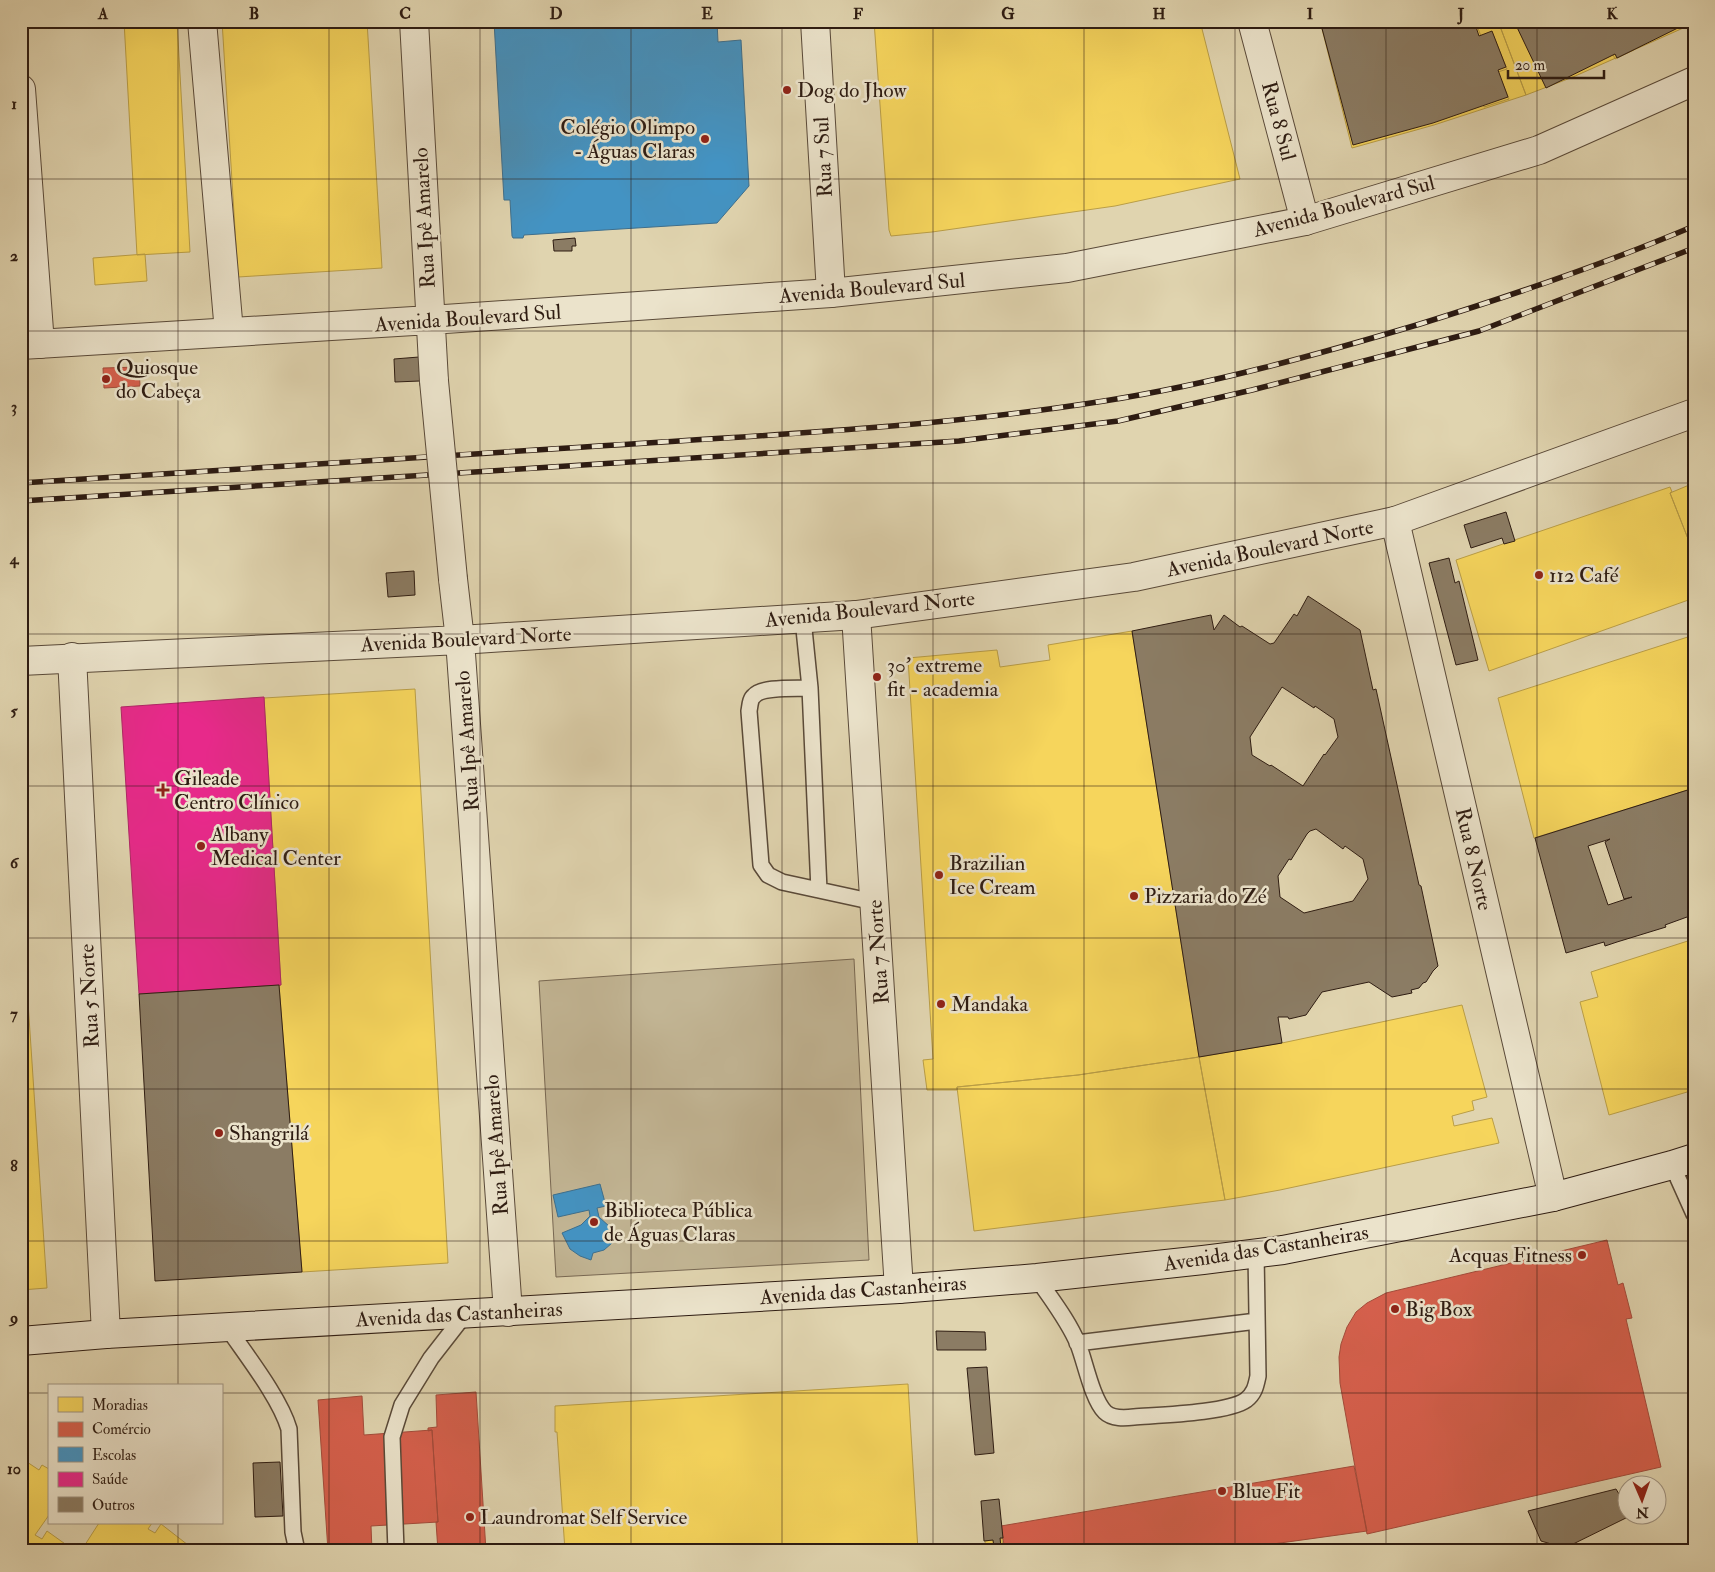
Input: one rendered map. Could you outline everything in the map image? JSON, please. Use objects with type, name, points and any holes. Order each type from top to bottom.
[{"type":"street","points":[[202,21],[229,332]]},
{"type":"street","name":"Rua Ipê Amarelo","points":[[414,21],[434,381],[460,640],[508,1312]]},
{"type":"street","name":"Rua 7 Sul","points":[[814,21],[831,293]]},
{"type":"street","name":"Rua 8 Sul","points":[[1252,21],[1305,221]]},
{"type":"street","name":"Avenida Boulevard Sul","points":[[30,344],[831,293],[1066,268],[1305,221],[1539,150],[1694,81]]},
{"type":"street","points":[[21,89],[30,344]]},
{"type":"street","name":"Avenida Boulevard Norte","points":[[21,661],[72,657],[460,640],[856,614],[1134,577],[1395,521],[1694,413]]},
{"type":"street","name":"Rua 8 Norte","points":[[1395,521],[1553,1197]]},
{"type":"street","name":"Rua 7 Norte","points":[[856,614],[899,1289]]},
{"type":"street","name":"Rua 5 Norte","points":[[72,657],[106,1334]]},
{"type":"street","name":"Avenida das Castanheiras","points":[[21,1342],[106,1334],[899,1289],[1036,1278],[1283,1250],[1553,1197],[1683,1162]]},
{"type":"lane","points":[[803,618],[810,688],[819,890]]},
{"type":"lane","points":[[810,688],[766,690],[754,694],[751,700],[750,711],[761,865],[768,875],[782,882],[874,902]]},
{"type":"lane","points":[[1683,1162],[1693,1211]]},
{"type":"lane","points":[[1036,1278],[1062,1315],[1077,1343],[1103,1411],[1119,1418],[1231,1408],[1246,1400],[1254,1391],[1258,1376],[1256,1253]]},
{"type":"lane","points":[[396,1551],[392,1437],[402,1404],[431,1358],[466,1313]]},
{"type":"lane","points":[[1077,1343],[1257,1321]]},
{"type":"lane","points":[[227,1327],[286,1419],[289,1429],[293,1532],[297,1551]]},
{"type":"shaded area","points":[[854,959],[869,1260],[556,1277],[539,981]]},
{"type":"building: Moradias","points":[[124,21],[177,21],[190,252],[137,255]]},
{"type":"building: Moradias","points":[[222,21],[367,21],[382,268],[238,277]]},
{"type":"building: Moradias","points":[[874,21],[1200,21],[1240,179],[1115,206],[891,236],[889,230]]},
{"type":"building: Moradias","points":[[1320,21],[1498,21],[1526,95],[1434,125],[1352,148]]},
{"type":"building: Moradias","points":[[1386,21],[1438,21],[1446,41],[1424,49],[1437,73],[1432,75],[1435,81],[1412,90]]},
{"type":"building: Moradias","points":[[1438,21],[1475,21],[1481,36],[1492,32],[1507,69],[1498,72],[1509,99],[1484,107],[1478,92],[1467,96],[1460,94],[1451,89],[1440,77],[1424,49],[1446,41]]},
{"type":"building: Moradias","points":[[1498,21],[1688,21],[1690,25],[1573,77],[1526,95]]},
{"type":"building: Moradias","points":[[1598,21],[1604,21],[1614,39],[1622,42],[1631,41],[1639,35],[1641,21],[1649,21],[1654,33],[1631,44],[1634,50],[1615,59]]},
{"type":"building: Moradias","points":[[1603,21],[1641,21],[1641,30],[1634,39],[1622,42],[1614,39]]},
{"type":"building: Moradias","points":[[145,254],[147,281],[95,285],[93,258]]},
{"type":"building: Moradias","points":[[1694,483],[1694,554],[1670,493]]},
{"type":"building: Moradias","points":[[1670,487],[1672,492],[1670,493],[1694,554],[1694,598],[1489,671],[1456,560]]},
{"type":"building: Moradias","points":[[1132,631],[1199,1057],[1078,1075],[957,1087],[957,1090],[927,1090],[923,1060],[933,1059],[908,658],[997,650],[1000,667],[1050,660],[1048,645]]},
{"type":"building: Moradias","points":[[1694,635],[1694,788],[1534,838],[1498,698]]},
{"type":"building: Moradias","points":[[415,689],[448,1263],[302,1272],[279,985],[281,985],[264,698]]},
{"type":"building: Moradias","points":[[1694,939],[1694,1090],[1609,1115],[1580,1002],[1598,997],[1591,972]]},
{"type":"building: Moradias","points":[[23,999],[24,1002],[28,1002],[47,1288],[21,1290],[21,1000]]},
{"type":"building: Moradias","points":[[1462,1005],[1487,1097],[1472,1101],[1474,1110],[1452,1116],[1454,1126],[1492,1118],[1499,1143],[1225,1200],[1199,1057],[1282,1043]]},
{"type":"building: Moradias","points":[[1199,1057],[1225,1200],[974,1231],[957,1087],[1078,1075]]},
{"type":"building: Moradias","points":[[908,1384],[918,1551],[565,1551],[557,1432],[555,1432],[555,1406]]},
{"type":"building: Moradias","points":[[21,1451],[27,1454],[24,1460],[39,1470],[42,1465],[48,1468],[48,1516],[35,1535],[42,1539],[47,1531],[75,1551],[21,1551]]},
{"type":"building: Moradias","points":[[98,1524],[151,1524],[148,1529],[155,1533],[161,1524],[188,1545],[184,1551],[81,1551]]},
{"type":"building: Moradias","points":[[1000,1538],[1002,1538],[1003,1551],[986,1551],[985,1541],[993,1540],[994,1547],[1001,1547]]},
{"type":"building: Comércio","points":[[139,367],[140,386],[104,388],[103,368]]},
{"type":"building: Comércio","points":[[1607,1240],[1618,1285],[1623,1283],[1632,1318],[1626,1319],[1661,1467],[1630,1474],[1618,1474],[1618,1477],[1367,1534],[1340,1383],[1339,1357],[1347,1327],[1356,1312],[1367,1303],[1386,1293]]},
{"type":"building: Comércio","points":[[476,1392],[486,1551],[438,1551],[432,1430],[428,1431],[428,1428],[437,1427],[436,1395]]},
{"type":"building: Comércio","points":[[362,1396],[364,1435],[432,1430],[438,1522],[371,1526],[372,1551],[328,1551],[318,1400]]},
{"type":"building: Comércio","points":[[1354,1466],[1367,1531],[1222,1551],[1005,1551],[1001,1526]]},
{"type":"building: Escolas","points":[[494,21],[717,21],[718,42],[741,40],[749,186],[717,223],[524,235],[523,238],[513,238],[510,200],[504,200]]},
{"type":"building: Escolas","name":"Biblioteca Pública de Águas Claras","points":[[600,1184],[606,1206],[597,1208],[599,1217],[620,1236],[604,1250],[593,1253],[591,1260],[580,1256],[570,1249],[562,1233],[581,1225],[590,1216],[589,1210],[558,1217],[553,1195]]},
{"type":"building: Saúde","name":"Albany Medical Center","points":[[264,697],[281,985],[139,994],[121,707]]},
{"type":"building: Outros","points":[[1320,21],[1474,21],[1479,36],[1492,31],[1506,67],[1498,70],[1508,97],[1433,123],[1353,145]]},
{"type":"building: Outros","points":[[1514,21],[1687,21],[1688,23],[1617,58],[1615,54],[1546,88]]},
{"type":"building: Outros","points":[[575,238],[576,246],[572,246],[572,251],[554,251],[553,240]]},
{"type":"building: Outros","points":[[419,357],[420,381],[395,382],[394,359]]},
{"type":"building: Outros","points":[[1506,512],[1515,541],[1504,544],[1502,538],[1471,548],[1464,525]]},
{"type":"building: Outros","points":[[1449,558],[1455,583],[1459,581],[1478,660],[1456,665],[1429,563]]},
{"type":"building: Outros","points":[[414,571],[415,595],[388,597],[386,573]]},
{"type":"building: Outros","points":[[1308,596],[1360,630],[1373,690],[1376,689],[1438,966],[1426,982],[1419,988],[1411,990],[1412,993],[1392,997],[1369,982],[1322,992],[1306,1015],[1289,1019],[1288,1017],[1278,1017],[1282,1043],[1199,1057],[1132,631],[1211,615],[1214,630],[1224,615],[1240,627],[1242,626],[1270,644],[1274,643],[1294,614],[1297,616]],"holes":[[[1282,687],[1334,719],[1338,737],[1324,754],[1303,786],[1252,755],[1250,737]],[[1316,829],[1343,849],[1345,846],[1363,859],[1368,879],[1353,901],[1304,913],[1280,897],[1278,876],[1289,859],[1291,860],[1307,834]]]},
{"type":"building: Outros","points":[[1694,788],[1694,922],[1692,923],[1687,917],[1665,925],[1666,927],[1605,946],[1604,942],[1566,953],[1535,838]],"holes":[[[1610,839],[1605,842],[1624,899],[1632,897],[1608,905],[1588,846]]]},
{"type":"building: Outros","name":"Shangrilá","points":[[279,985],[302,1272],[155,1281],[139,994]]},
{"type":"building: Outros","points":[[936,1331],[985,1332],[986,1350],[937,1350]]},
{"type":"building: Outros","points":[[987,1367],[994,1453],[975,1455],[967,1368]]},
{"type":"building: Outros","points":[[280,1462],[283,1516],[255,1517],[253,1463]]},
{"type":"building: Outros","points":[[1616,1489],[1618,1492],[1618,1522],[1565,1548],[1541,1541],[1528,1511]]},
{"type":"building: Outros","points":[[999,1499],[1003,1538],[1000,1538],[1001,1547],[994,1547],[993,1540],[984,1541],[981,1501]]},
{"type":"railway","points":[[21,483],[837,431],[1037,411],[1104,401],[1264,368],[1420,324],[1559,278],[1694,226]]},
{"type":"railway","points":[[21,501],[959,441],[1118,421],[1252,390],[1479,331],[1694,248]]},
{"type":"place","name":"Dog do Jhow","points":[[787,90]]},
{"type":"place","name":"Colégio Olimpo - Águas Claras","points":[[705,139]]},
{"type":"place","name":"Quiosque do Cabeça","points":[[106,379]]},
{"type":"place","name":"112 Café","points":[[1539,575]]},
{"type":"place","name":"30' extreme fit - academia","points":[[877,677]]},
{"type":"place","name":"Gileade Centro Clínico","points":[[163,790]]},
{"type":"place","name":"Albany Medical Center","points":[[201,846]]},
{"type":"place","name":"Brazilian Ice Cream","points":[[939,875]]},
{"type":"place","name":"Pizzaria do Zé","points":[[1134,896]]},
{"type":"place","name":"Mandaka","points":[[941,1004]]},
{"type":"place","name":"Shangrilá","points":[[219,1133]]},
{"type":"place","name":"Biblioteca Pública de Águas Claras","points":[[594,1222]]},
{"type":"place","name":"Acquas Fitness","points":[[1582,1255]]},
{"type":"place","name":"Big Box","points":[[1395,1309]]},
{"type":"place","name":"Blue Fit","points":[[1222,1491]]},
{"type":"place","name":"Laundromat Self Service","points":[[470,1517]]}]
